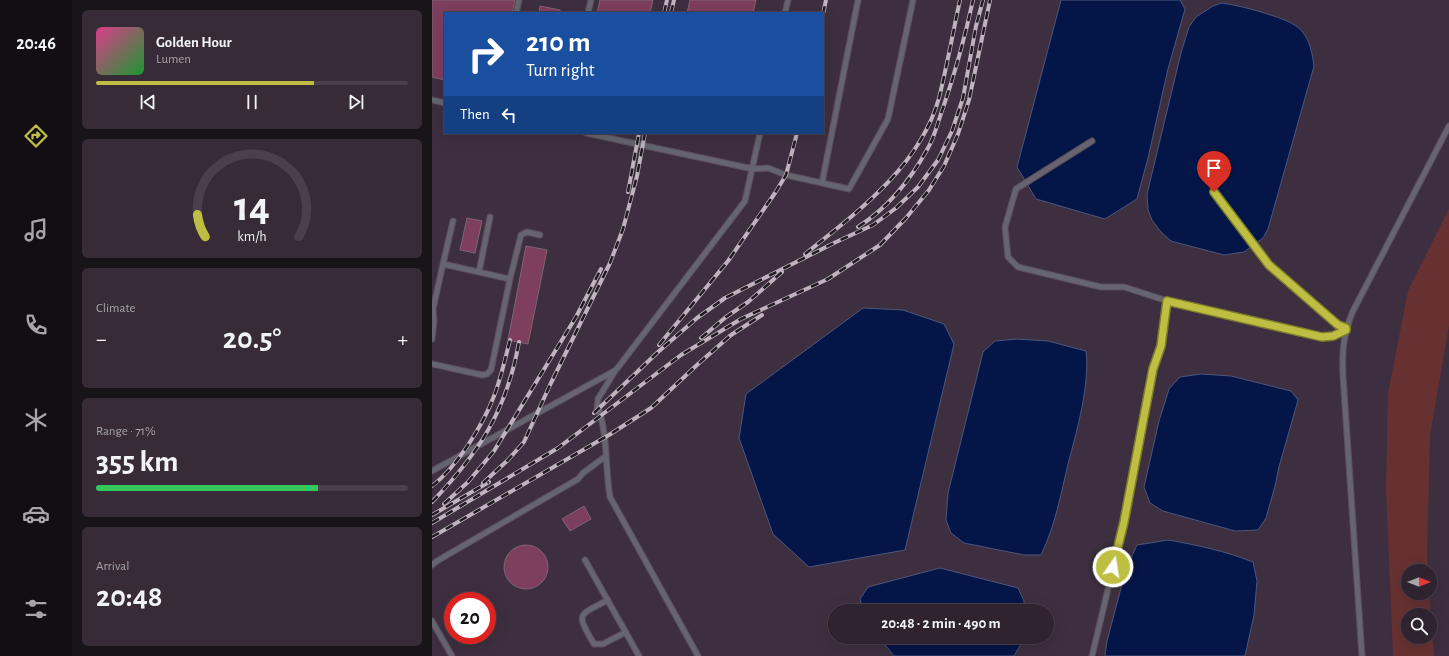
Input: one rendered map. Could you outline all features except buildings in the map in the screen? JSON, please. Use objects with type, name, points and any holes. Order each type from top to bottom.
[{"type":"lane","points":[[516,12],[519,0]]},
{"type":"lane","points":[[588,12],[591,0]]},
{"type":"lane","points":[[785,12],[788,0]]},
{"type":"lane","points":[[822,183],[858,0]]},
{"type":"lane","points":[[591,134],[753,169],[768,168],[786,175],[849,190],[888,119],[913,0]]},
{"type":"lane","points":[[432,100],[444,103]]},
{"type":"lane","points":[[1362,656],[1342,376],[1342,349],[1346,329],[1352,313],[1449,126]]},
{"type":"lane","points":[[698,656],[610,497],[602,421],[599,410],[597,409],[598,399],[616,370],[745,201],[760,134]]},
{"type":"lane","points":[[1092,141],[1016,189],[1005,227],[1008,257],[1018,267],[1101,287],[1124,287],[1167,301],[1322,337],[1333,336],[1346,329]]},
{"type":"lane","points":[[1214,192],[1269,265],[1338,325],[1346,329]]},
{"type":"lane","points":[[479,272],[490,217]]},
{"type":"lane","points":[[432,339],[434,321],[433,309],[453,221]]},
{"type":"lane","points":[[432,364],[482,375],[487,374],[491,370],[521,235],[527,232],[540,235]]},
{"type":"lane","points":[[443,264],[510,279]]},
{"type":"lane","points":[[1092,656],[1124,522],[1153,369],[1161,346],[1167,301]]},
{"type":"lane","points":[[432,471],[616,370]]},
{"type":"lane","points":[[432,565],[578,479],[583,473],[606,456]]},
{"type":"lane","points":[[585,560],[639,656]]},
{"type":"lane","points":[[608,600],[584,613],[581,618],[582,623],[594,644],[603,644],[626,632]]},
{"type":"lane","points":[[432,621],[452,656]]},
{"type":"shaded area","points":[[1449,209],[1449,326],[1430,435],[1428,564],[1401,564],[1401,600],[1430,600],[1430,608],[1401,608],[1401,644],[1433,644],[1434,656],[1393,656],[1386,489],[1388,393],[1408,291]]},
{"type":"water","points":[[1061,0],[1180,0],[1185,9],[1168,69],[1137,199],[1105,219],[1036,199],[1017,167]]},
{"type":"water","points":[[1222,3],[1256,11],[1292,23],[1299,28],[1309,42],[1314,66],[1268,229],[1263,238],[1244,252],[1224,255],[1171,241],[1161,232],[1152,220],[1148,210],[1147,194],[1181,53],[1189,27],[1196,17],[1213,6]]},
{"type":"water","points":[[863,308],[903,310],[944,324],[954,344],[905,550],[809,567],[773,534],[739,438],[746,394]]},
{"type":"water","points":[[1017,339],[1048,341],[1086,351],[1086,378],[1079,422],[1057,510],[1041,555],[1024,555],[964,543],[951,533],[946,520],[948,493],[983,352],[995,341]]},
{"type":"water","points":[[1201,374],[1231,376],[1291,391],[1298,400],[1266,518],[1258,530],[1235,531],[1163,511],[1150,503],[1144,487],[1159,421],[1169,389],[1180,377]]},
{"type":"water","points":[[1168,540],[1211,549],[1253,562],[1257,581],[1254,615],[1245,656],[1105,656],[1107,641],[1126,569],[1137,545]]},
{"type":"water","points":[[940,568],[1018,588],[1024,601],[1024,604],[861,604],[860,599],[868,587]]},
{"type":"water","points":[[885,644],[1021,644],[1014,656],[894,656]]},
{"type":"railway","points":[[664,12],[667,0]]},
{"type":"railway","points":[[671,12],[674,0]]},
{"type":"railway","points":[[823,12],[826,0]]},
{"type":"railway","points":[[805,254],[846,221],[885,186],[918,145],[930,123],[939,98],[960,0]]},
{"type":"railway","points":[[858,227],[879,211],[898,192],[914,171],[930,143],[956,68],[973,0]]},
{"type":"railway","points":[[594,413],[658,352],[697,318],[725,298],[873,225],[896,208],[918,187],[938,160],[952,131],[963,98],[976,26],[983,0]]},
{"type":"railway","points":[[432,523],[558,448],[681,355],[741,319],[828,279],[880,245],[906,218],[929,190],[944,166],[958,134],[969,100],[990,0]]},
{"type":"railway","points":[[628,192],[639,134]]},
{"type":"railway","points":[[483,483],[508,460],[524,442],[550,385],[610,263],[623,229],[637,176],[645,134]]},
{"type":"railway","points":[[659,345],[728,261],[775,193],[786,175],[797,134]]},
{"type":"railway","points":[[444,504],[468,482],[494,451],[576,317],[601,269]]},
{"type":"railway","points":[[701,338],[726,317],[748,302],[782,272]]},
{"type":"railway","points":[[432,537],[609,435],[651,408],[731,335],[762,315]]},
{"type":"railway","points":[[432,486],[460,457],[483,420],[496,389],[510,340]]},
{"type":"railway","points":[[432,502],[464,466],[489,429],[499,410],[507,389],[519,342]]},
{"type":"railway","points":[[432,515],[489,482]]},
{"type":"route","points":[[1113,567],[1124,522],[1153,369],[1161,346],[1167,301],[1322,337],[1333,336],[1346,330],[1346,328],[1338,325],[1269,265],[1214,192]]}]
